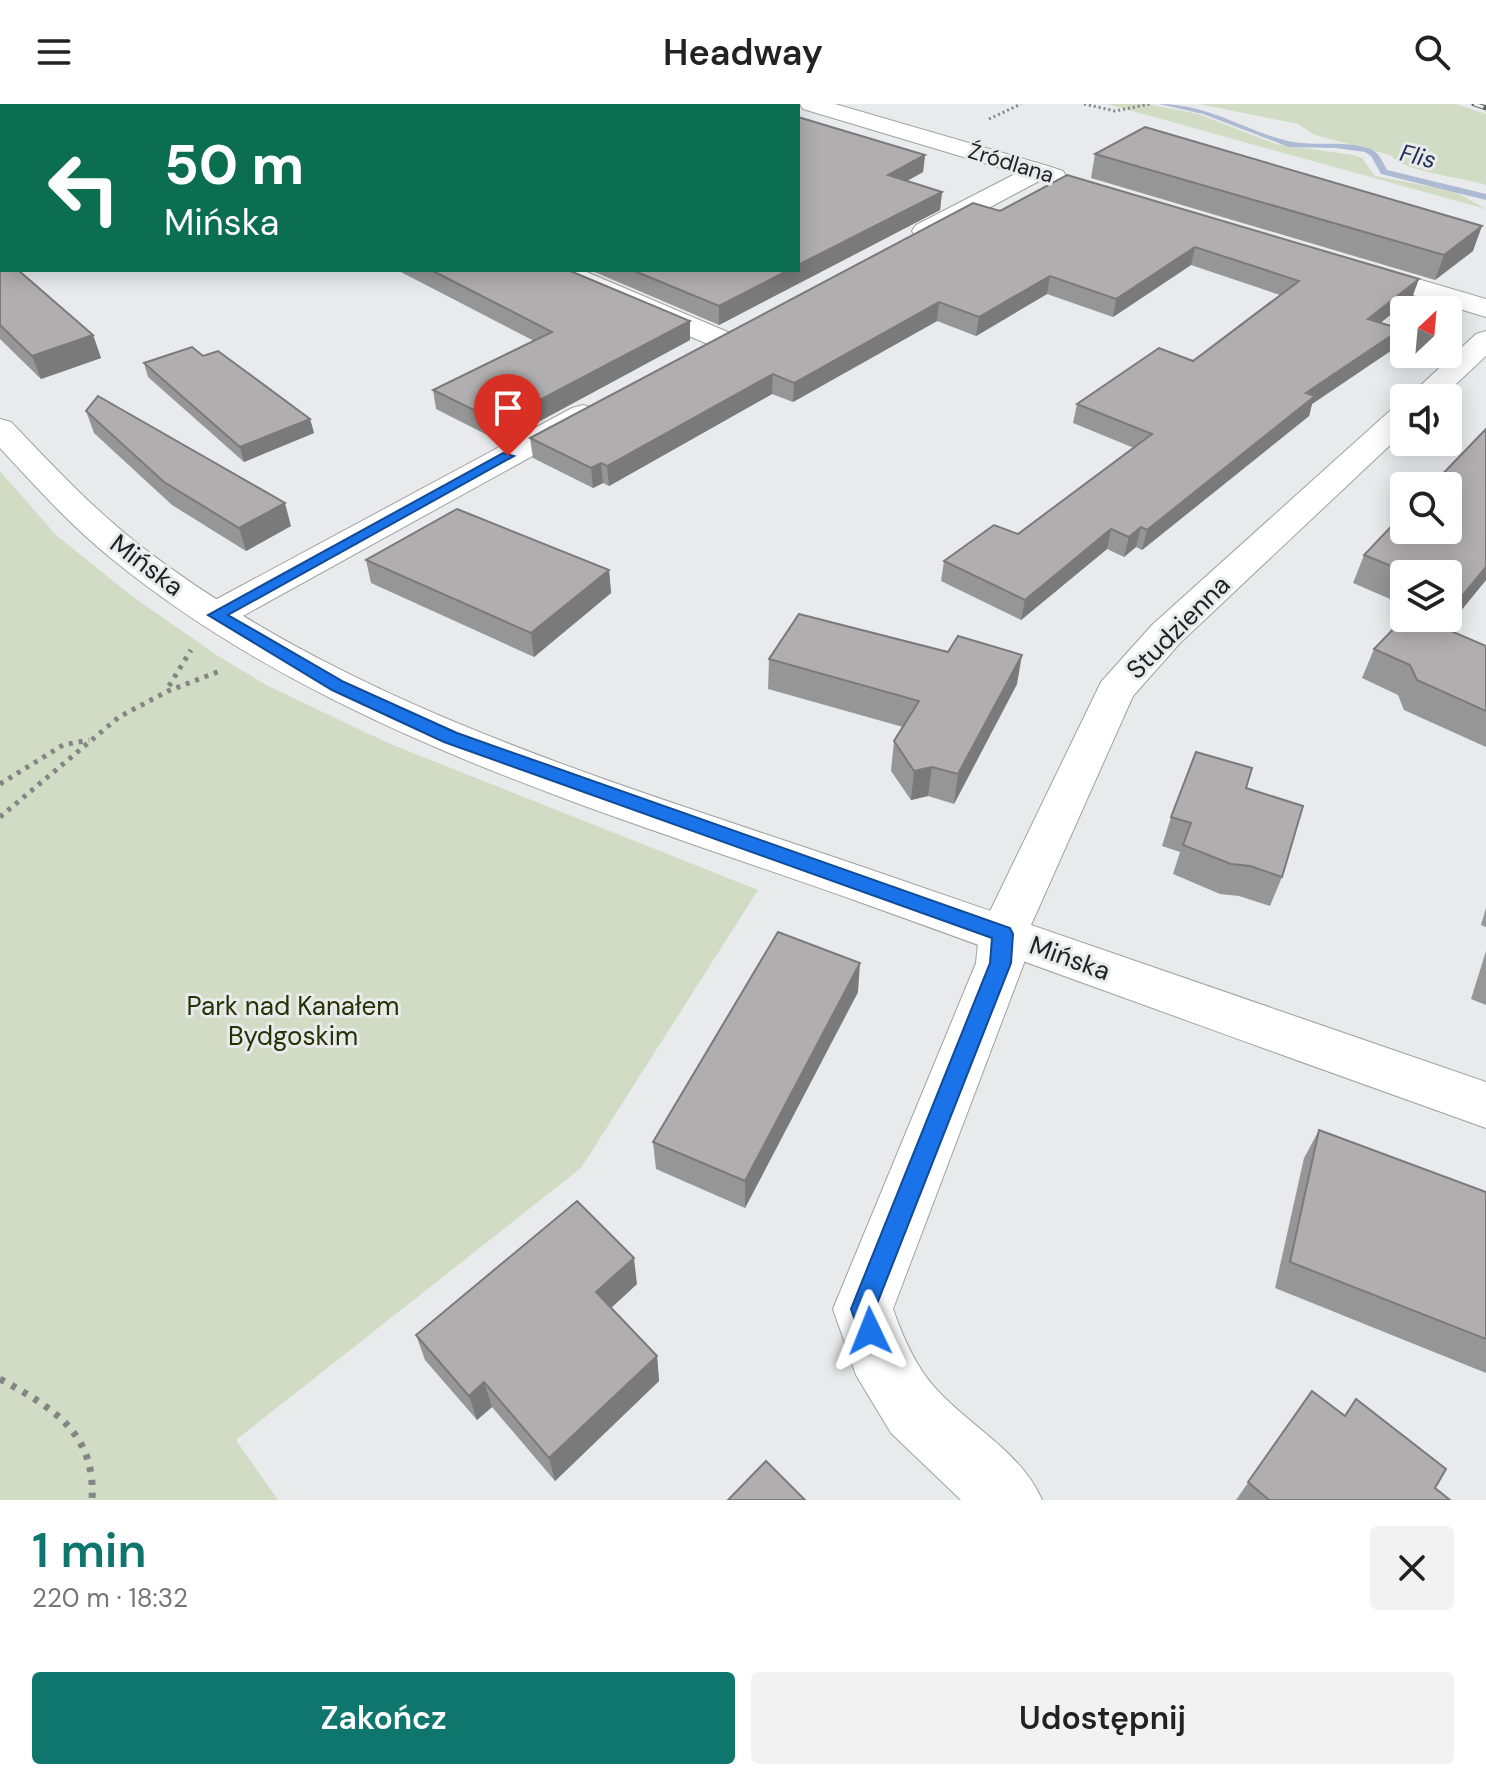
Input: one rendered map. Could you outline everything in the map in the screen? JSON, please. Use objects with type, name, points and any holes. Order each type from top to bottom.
[{"type":"street","name":"Źródlana","points":[[811,104],[1081,184]]},
{"type":"street","points":[[899,245],[1039,171]]},
{"type":"street","points":[[1342,264],[1486,308]]},
{"type":"street","points":[[563,272],[720,340]]},
{"type":"street","points":[[1438,384],[1486,340]]},
{"type":"street","points":[[204,632],[611,399]]},
{"type":"street","name":"Studzienna","points":[[1009,1500],[913,1411],[878,1354],[863,1309],[1000,963],[1003,934],[1115,691],[1176,624],[1390,428]]},
{"type":"street","name":"Mińska","points":[[0,429],[104,533],[143,566],[204,632],[338,686],[451,737],[1486,1105]]},
{"type":"path","points":[[1084,104],[1115,111],[1150,104]]},
{"type":"path","points":[[169,687],[204,632]]},
{"type":"path","points":[[0,817],[50,781],[90,740],[169,687],[228,668]]},
{"type":"path","points":[[0,784],[63,745],[90,740]]},
{"type":"path","points":[[0,1379],[73,1428],[94,1463],[92,1500]]},
{"type":"green space","points":[[1107,104],[1147,104],[1198,114],[1276,144],[1353,155],[1362,158],[1375,176],[1454,191],[1486,209]]},
{"type":"green space","points":[[1199,104],[1456,104],[1486,114],[1486,185],[1407,166],[1390,155],[1315,135],[1298,124]]},
{"type":"green space","name":"Park nad Kanałem Bydgoskim","points":[[0,471],[56,535],[133,597],[218,656],[268,686],[388,743],[758,890],[581,1168],[236,1440],[278,1500],[0,1500]]},
{"type":"building","points":[[800,118],[925,155],[888,175],[942,192],[800,264]]},
{"type":"building","points":[[1145,127],[1482,226],[1444,255],[1095,154]]},
{"type":"building","points":[[1067,175],[1419,279],[1397,296],[1390,296],[1390,302],[1368,319],[1390,326],[1390,336],[1306,393],[1315,396],[1147,530],[1141,527],[1129,537],[1111,529],[1025,600],[944,561],[994,525],[1018,534],[1152,434],[1077,404],[1159,348],[1193,361],[1299,281],[1195,247],[1116,299],[1050,276],[979,317],[939,302],[794,383],[773,374],[607,466],[601,463],[591,468],[530,438],[973,203],[1000,211]]},
{"type":"building","points":[[0,272],[20,272],[93,335],[32,356],[0,325]]},
{"type":"building","points":[[435,272],[573,272],[690,321],[498,422],[433,390],[552,332]]},
{"type":"building","points":[[637,272],[785,272],[719,306]]},
{"type":"building","points":[[192,347],[203,356],[218,351],[310,419],[240,447],[144,363]]},
{"type":"building","points":[[98,396],[285,503],[239,528],[164,482],[86,411]]},
{"type":"building","points":[[1486,429],[1486,567],[1463,595],[1462,560],[1390,560],[1390,566],[1364,555],[1390,528],[1390,544],[1462,544],[1462,472],[1445,472]]},
{"type":"building","points":[[457,509],[609,570],[531,633],[366,560]]},
{"type":"building","points":[[799,614],[948,652],[958,636],[1022,655],[958,774],[932,767],[914,771],[894,741],[919,701],[769,659]]},
{"type":"building","points":[[1390,632],[1454,632],[1486,646],[1486,711],[1417,680],[1410,665],[1374,649]]},
{"type":"building","points":[[1196,752],[1252,768],[1246,788],[1303,806],[1282,877],[1250,866],[1231,864],[1183,845],[1191,823],[1171,817]]},
{"type":"building","points":[[778,932],[860,963],[745,1181],[653,1142]]},
{"type":"building","points":[[1319,1130],[1486,1192],[1486,1339],[1290,1262]]},
{"type":"building","points":[[577,1201],[634,1258],[596,1292],[657,1356],[549,1458],[484,1382],[469,1396],[416,1335]]},
{"type":"building","points":[[1312,1391],[1345,1416],[1356,1399],[1446,1469],[1435,1488],[1450,1500],[1269,1500],[1248,1482]]},
{"type":"building","points":[[766,1461],[805,1500],[728,1500]]},
{"type":"waterway","name":"Flis","points":[[1163,104],[1205,112],[1289,144],[1336,145],[1367,150],[1374,154],[1384,172],[1486,197]]},
{"type":"railway","points":[[1474,104],[1486,108]]},
{"type":"route","points":[[508,456],[216,615],[286,659],[394,714],[700,829],[1003,934],[1000,963],[863,1309],[870,1331]]}]
